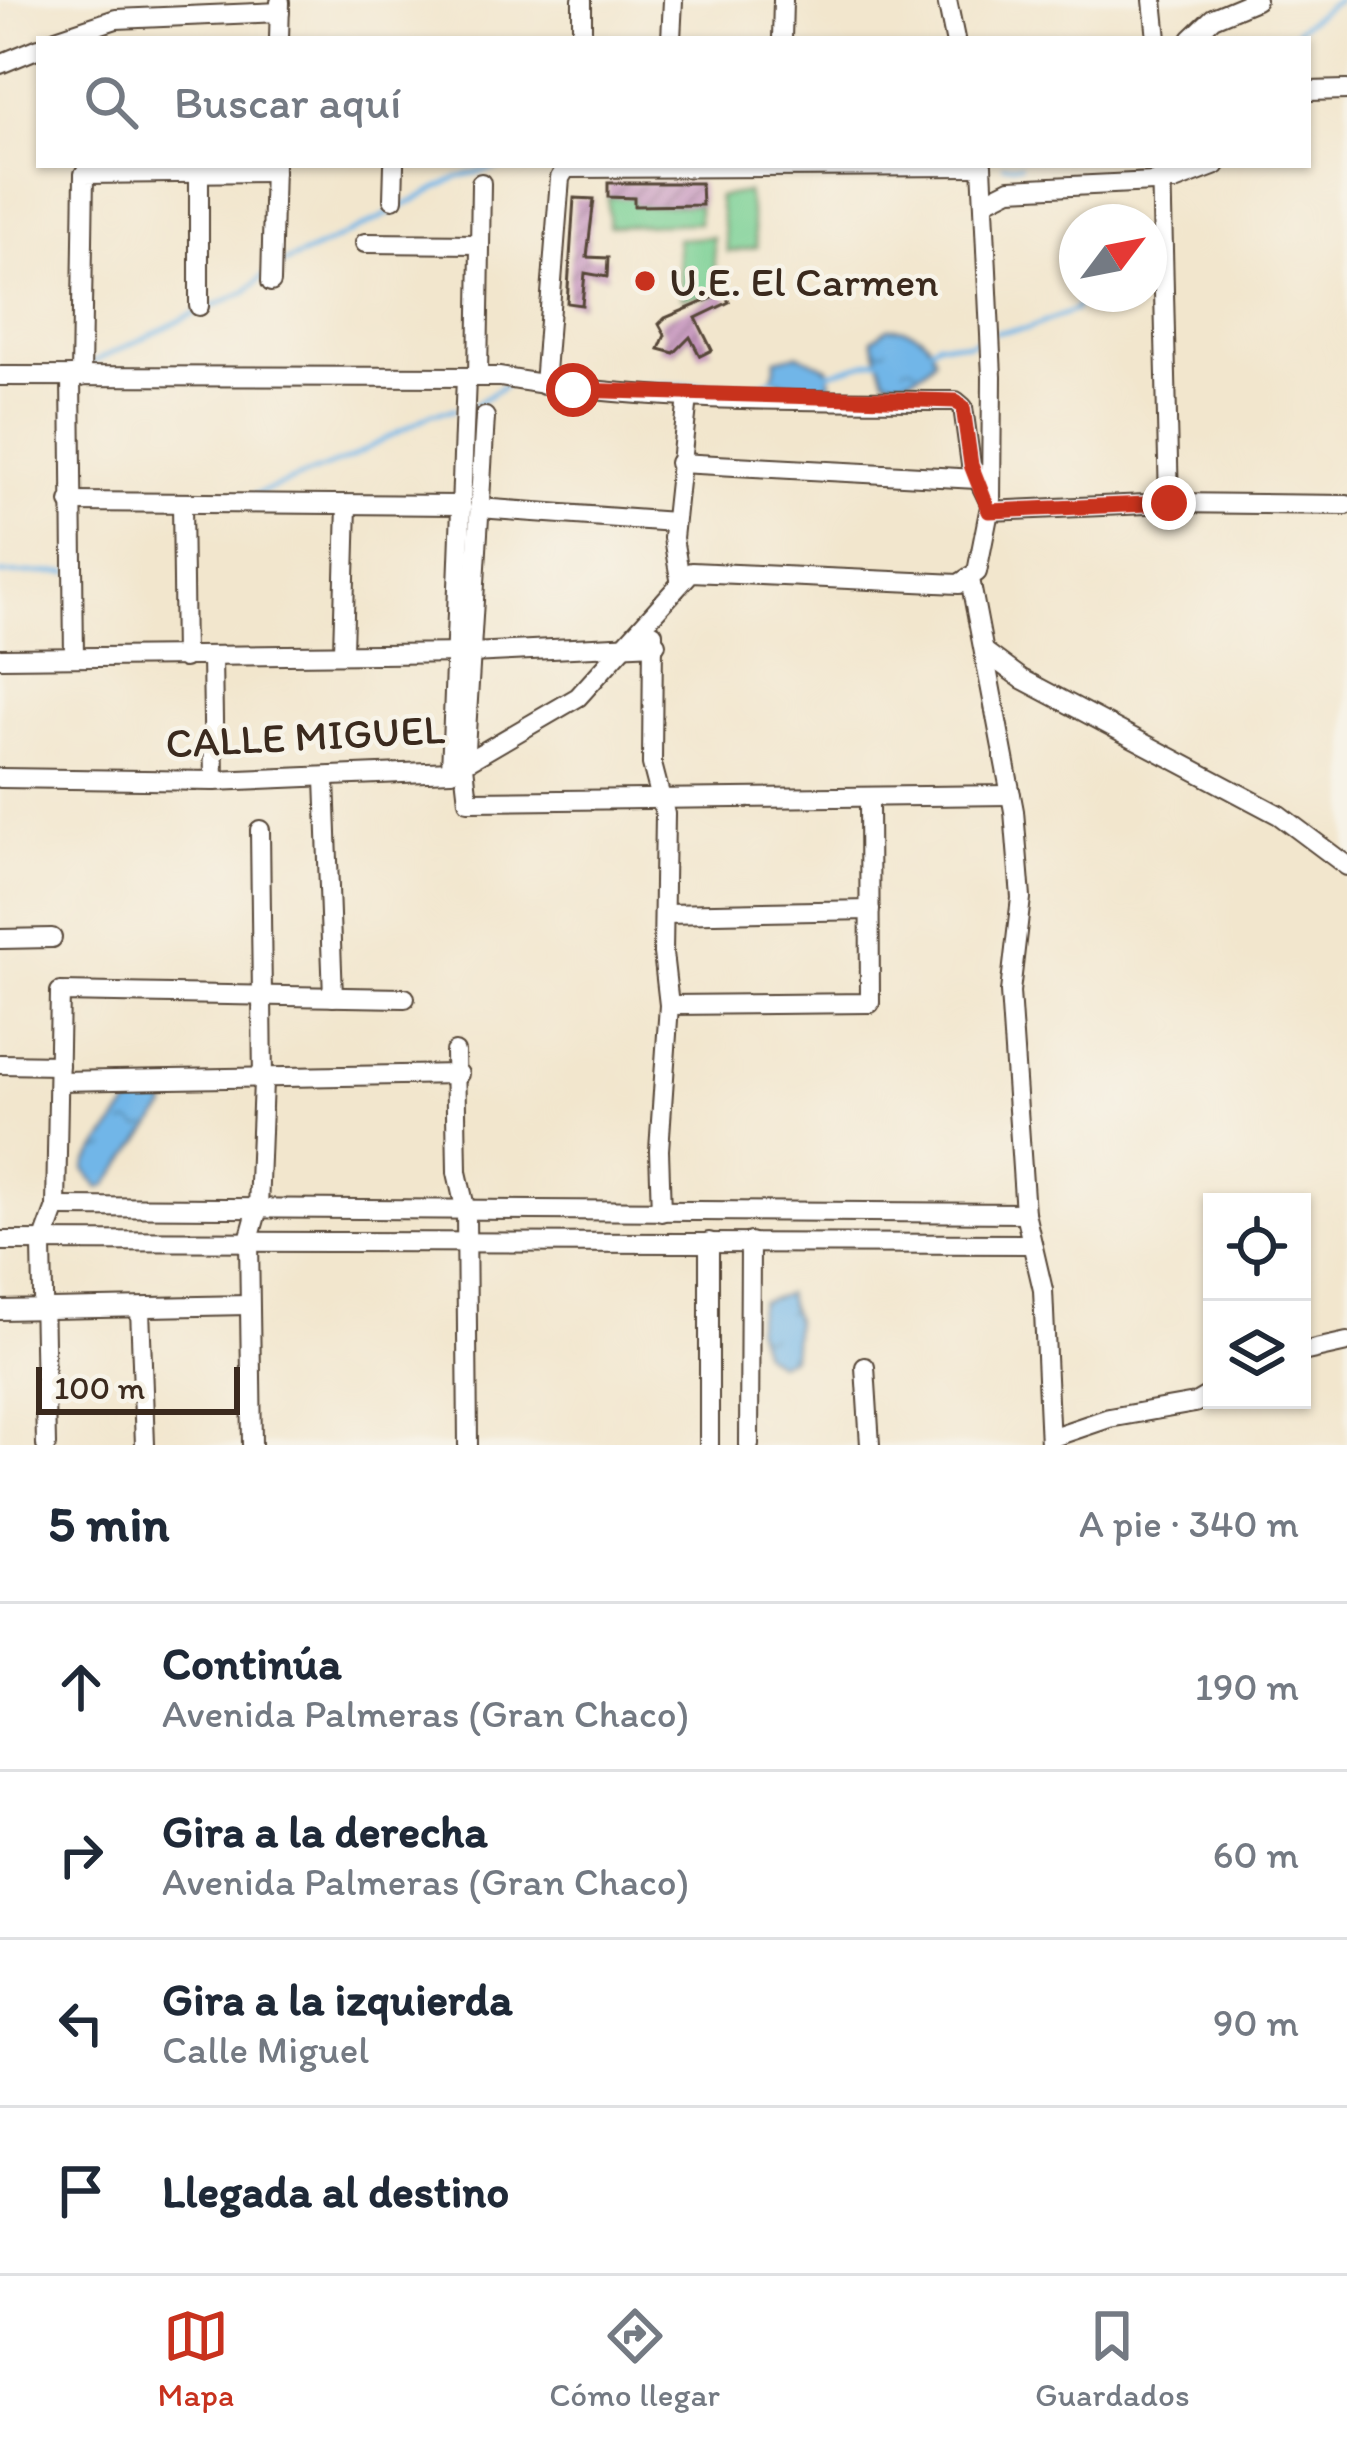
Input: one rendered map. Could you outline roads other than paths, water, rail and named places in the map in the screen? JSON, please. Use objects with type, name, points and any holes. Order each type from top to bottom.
[{"type":"street","points":[[582,0],[582,36]]},
{"type":"street","points":[[671,36],[673,0]]},
{"type":"street","points":[[782,36],[783,0]]},
{"type":"street","points":[[947,0],[954,36]]},
{"type":"street","points":[[1153,0],[1157,36]]},
{"type":"street","points":[[1194,36],[1213,19],[1256,0]]},
{"type":"street","points":[[71,36],[133,18],[280,6],[279,36]]},
{"type":"street","points":[[0,64],[36,49]]},
{"type":"street","points":[[1311,94],[1347,90]]},
{"type":"street","points":[[74,657],[70,502],[82,169],[199,172],[274,168],[271,282]]},
{"type":"street","points":[[393,199],[394,168]]},
{"type":"street","points":[[544,386],[560,178],[566,168]]},
{"type":"street","points":[[688,397],[674,522],[673,558],[680,579],[707,569],[958,584],[970,579],[983,557],[990,507],[992,377],[982,168]]},
{"type":"street","points":[[984,202],[1010,189],[1192,168]]},
{"type":"street","points":[[199,172],[199,306]]},
{"type":"street","points":[[1161,172],[1169,503]]},
{"type":"street","points":[[481,183],[457,769],[468,801],[1011,795]]},
{"type":"street","points":[[365,243],[480,244]]},
{"type":"street","points":[[0,376],[472,377],[688,397],[956,401],[963,407],[977,479],[990,507]]},
{"type":"street","points":[[469,506],[484,417]]},
{"type":"street","points":[[679,463],[977,479]]},
{"type":"street","points":[[70,502],[469,506],[674,522]]},
{"type":"street","points":[[182,503],[184,658]]},
{"type":"street","points":[[343,651],[346,505]]},
{"type":"street","points":[[990,507],[1347,506]]},
{"type":"street","name":"CALLE MIGUEL","points":[[0,778],[214,781],[457,769],[578,697],[650,622],[680,579]]},
{"type":"street","points":[[970,579],[1011,795],[1021,898],[1010,992],[1025,1214],[1043,1291],[1050,1442],[1109,1418],[1203,1398]]},
{"type":"street","points":[[650,622],[656,644],[652,764],[663,799],[669,1005],[659,1150],[662,1211]]},
{"type":"street","points":[[0,658],[212,658],[656,644]]},
{"type":"street","points":[[984,651],[1013,674],[1280,815],[1347,866]]},
{"type":"street","points":[[212,658],[214,781]]},
{"type":"street","points":[[325,778],[333,997]]},
{"type":"street","points":[[669,1005],[870,1003],[869,797]]},
{"type":"street","points":[[252,1445],[249,1240],[258,1208],[263,1081],[260,830]]},
{"type":"street","points":[[664,914],[870,910]]},
{"type":"street","points":[[0,938],[52,938]]},
{"type":"street","points":[[46,1445],[42,1245],[56,1207],[60,992],[405,998]]},
{"type":"street","points":[[455,1052],[459,1075],[456,1159],[466,1212],[468,1445]]},
{"type":"street","points":[[0,1064],[59,1072],[263,1081],[459,1075]]},
{"type":"street","points":[[56,1207],[1025,1214]]},
{"type":"street","points":[[0,1241],[42,1245],[465,1238],[1032,1244]]},
{"type":"street","points":[[709,1243],[709,1445]]},
{"type":"street","points":[[749,1445],[750,1243]]},
{"type":"street","points":[[0,1310],[248,1305]]},
{"type":"street","points":[[140,1309],[146,1445]]},
{"type":"street","points":[[1311,1350],[1347,1342]]},
{"type":"street","points":[[866,1367],[870,1445]]},
{"type":"water","points":[[888,328],[918,334],[935,359],[912,377],[885,378],[872,339]]},
{"type":"water","points":[[798,354],[828,368],[831,384],[801,391],[773,378],[776,359]]},
{"type":"water","points":[[142,1088],[162,1088],[166,1108],[106,1186],[99,1188],[85,1169],[88,1161]]},
{"type":"water","points":[[786,1294],[795,1320],[792,1357],[777,1363],[763,1353],[755,1327],[760,1302]]},
{"type":"waterway","points":[[1296,36],[1297,29],[1338,0]]},
{"type":"waterway","points":[[277,266],[458,177],[497,168]]},
{"type":"waterway","points":[[207,309],[247,291],[263,276]]},
{"type":"waterway","points":[[996,332],[1027,329],[1070,312]]},
{"type":"waterway","points":[[87,365],[196,313]]},
{"type":"waterway","points":[[930,348],[937,342],[968,344],[986,337]]},
{"type":"waterway","points":[[826,374],[884,358]]},
{"type":"waterway","points":[[638,385],[759,385],[774,378]]},
{"type":"waterway","points":[[473,406],[504,386]]},
{"type":"waterway","points":[[253,495],[348,459],[432,414],[455,410]]},
{"type":"waterway","points":[[0,574],[69,572]]},
{"type":"place","name":"U.E. El Carmen","points":[[645,281]]}]
